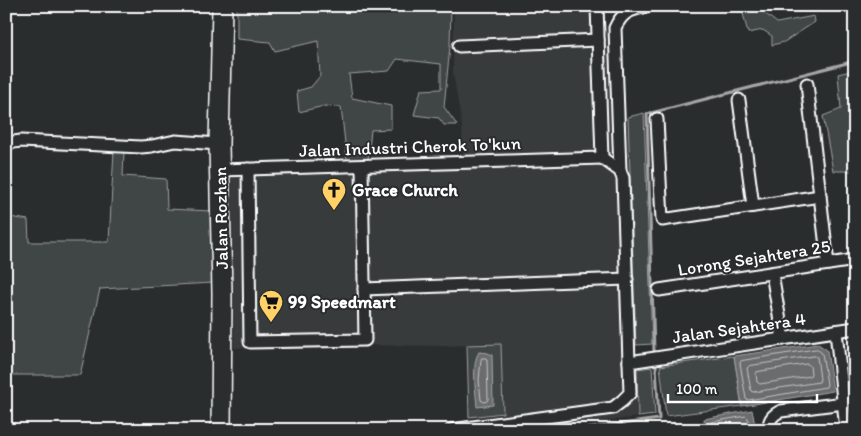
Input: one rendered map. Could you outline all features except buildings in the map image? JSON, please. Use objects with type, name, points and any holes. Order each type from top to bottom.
[{"type":"main road","name":"Jalan Rozhan","points":[[221,430],[222,332],[219,144],[222,6]]},
{"type":"street","points":[[597,6],[602,158],[620,171]]},
{"type":"street","points":[[451,430],[613,408],[630,393],[623,178],[620,171],[615,28],[619,18],[634,8],[648,6]]},
{"type":"street","points":[[459,46],[598,40]]},
{"type":"street","points":[[807,84],[828,264]]},
{"type":"street","points":[[739,100],[753,206]]},
{"type":"street","points":[[657,120],[662,220],[820,196]]},
{"type":"street","points":[[6,143],[21,141],[141,147],[175,141],[219,144]]},
{"type":"street","name":"Jalan Industri Cherok To'kun","points":[[220,170],[602,158]]},
{"type":"street","points":[[362,166],[364,288],[627,279]]},
{"type":"street","name":"Jalan Rozhan","points":[[248,170],[250,342],[366,340],[364,288]]},
{"type":"street","name":"Lorong Sejahtera 25","points":[[659,290],[855,260]]},
{"type":"street","points":[[772,273],[783,339]]},
{"type":"street","name":"Jalan Sejahtera 4","points":[[629,362],[855,328]]},
{"type":"street","points":[[836,331],[846,430]]},
{"type":"street","points":[[769,430],[770,419],[774,414],[781,411],[844,403]]},
{"type":"shaded area","points":[[237,6],[451,6],[450,46],[444,107],[457,125],[444,125],[439,118],[414,115],[421,90],[441,89],[441,64],[397,59],[389,71],[349,74],[352,98],[391,106],[391,129],[371,130],[368,160],[347,161],[341,107],[324,106],[299,112],[297,91],[311,87],[320,76],[318,41],[275,51],[270,42],[237,39]]},
{"type":"shaded area","points":[[454,6],[605,6],[612,121],[628,117],[638,417],[538,430],[503,430],[501,344],[234,348],[231,165],[463,159],[462,126],[453,73]]},
{"type":"shaded area","points":[[741,6],[761,6],[762,11],[777,23],[814,16],[815,22],[784,42],[772,45],[772,36],[763,30],[748,33]]},
{"type":"shaded area","points":[[855,70],[855,171],[833,171],[823,116],[841,109],[838,74]]},
{"type":"shaded area","points":[[644,113],[652,344],[636,345],[628,117]]},
{"type":"shaded area","points":[[114,151],[124,151],[123,176],[166,179],[167,209],[211,211],[213,283],[100,289],[80,375],[6,375],[6,245],[11,245],[10,217],[28,220],[29,242],[109,242]]},
{"type":"shaded area","points":[[501,344],[503,413],[469,417],[467,345]]},
{"type":"shaded area","points":[[734,356],[742,406],[666,416],[660,366]]},
{"type":"shaded area","points":[[652,367],[655,415],[638,417],[637,369]]},
{"type":"water","points":[[818,344],[827,350],[833,391],[742,406],[734,356]]},
{"type":"water","points":[[479,352],[492,355],[493,405],[477,407],[475,363]]},
{"type":"water","points":[[752,410],[756,430],[705,430],[704,419]]},
{"type":"waterway","points":[[654,351],[647,114],[855,61]]},
{"type":"waterway","points":[[577,430],[659,419],[656,366]]},
{"type":"place","name":"Grace Church","points":[[334,211]]},
{"type":"place","name":"99 Speedmart","points":[[271,323]]}]
